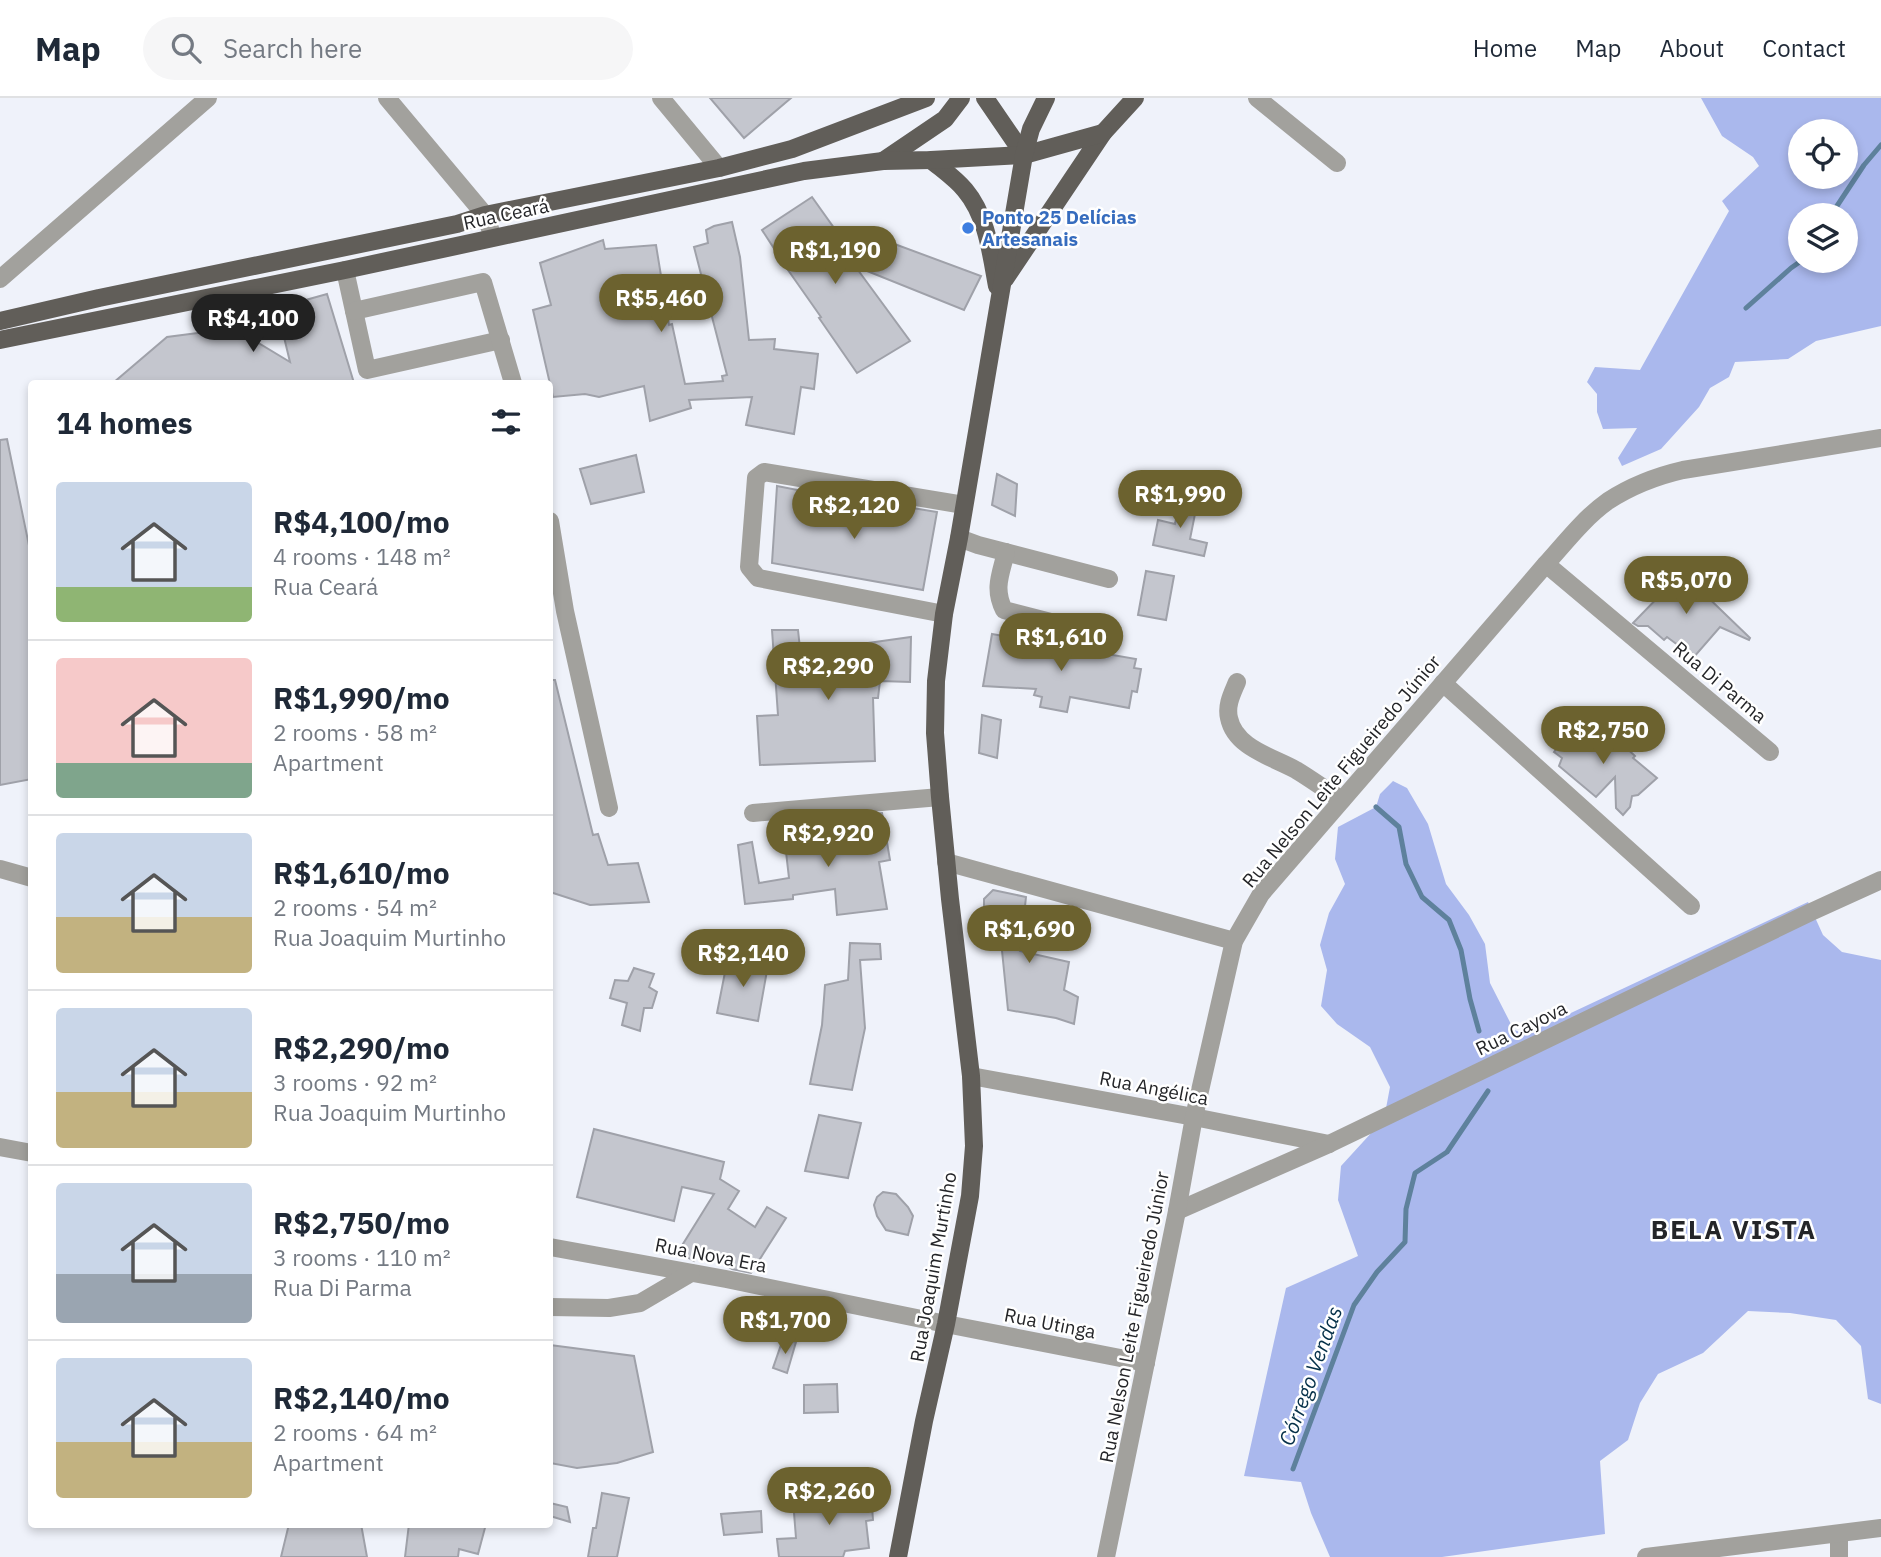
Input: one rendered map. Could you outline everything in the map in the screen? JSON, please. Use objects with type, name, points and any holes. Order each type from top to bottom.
[{"type":"main road","name":"Rua Ceará","points":[[0,321],[719,167],[793,149],[926,98]]},
{"type":"main road","points":[[883,161],[945,119],[961,98]]},
{"type":"main road","points":[[985,98],[1024,155],[1103,133]]},
{"type":"main road","name":"Rua Joaquim Murtinho","points":[[898,1557],[970,1196],[974,1146],[971,1076],[940,797],[935,733],[936,681],[944,614],[1024,155],[1031,129],[1046,98]]},
{"type":"main road","points":[[1000,290],[1103,133],[1135,98]]},
{"type":"main road","name":"Rua Ceará","points":[[3,341],[804,171],[883,161],[1024,155]]},
{"type":"main road","points":[[931,160],[966,191],[980,216],[1000,290]]},
{"type":"street","points":[[0,279],[208,98]]},
{"type":"street","points":[[387,98],[485,215],[493,237]]},
{"type":"street","points":[[661,98],[719,167]]},
{"type":"street","points":[[1257,98],[1336,163]]},
{"type":"street","points":[[345,270],[367,370],[500,340]]},
{"type":"street","points":[[354,310],[483,282],[512,380]]},
{"type":"street","name":"Rua Nelson Leite Figueiredo Júnior","points":[[1106,1557],[1194,1117],[1234,941],[1261,894],[1546,564],[1585,522],[1608,502],[1653,477],[1881,438]]},
{"type":"street","points":[[944,614],[758,578],[749,567],[756,478],[764,472],[964,505]]},
{"type":"street","points":[[959,538],[1109,579]]},
{"type":"street","points":[[553,539],[565,611],[609,808]]},
{"type":"street","points":[[1006,552],[997,587],[1004,610],[1101,635]]},
{"type":"street","name":"Rua Di Parma","points":[[1546,564],[1770,752]]},
{"type":"street","points":[[1237,682],[1228,704],[1228,718],[1238,737],[1257,751],[1295,770],[1342,800]]},
{"type":"street","points":[[1443,683],[1691,906]]},
{"type":"street","points":[[753,813],[940,797]]},
{"type":"street","points":[[946,862],[1234,941]]},
{"type":"street","points":[[0,869],[28,877]]},
{"type":"street","name":"Rua Cayova","points":[[1177,1211],[1329,1144],[1881,880]]},
{"type":"street","name":"Rua Angélica","points":[[971,1076],[1329,1144]]},
{"type":"street","points":[[6,1148],[28,1152]]},
{"type":"street","points":[[6,1148],[28,1165]]},
{"type":"street","name":"Rua Nova Era","points":[[553,1248],[946,1324]]},
{"type":"street","points":[[553,1307],[609,1308],[640,1303],[691,1273]]},
{"type":"street","name":"Rua Utinga","points":[[946,1324],[1146,1363]]},
{"type":"street","points":[[1646,1557],[1881,1528]]},
{"type":"street","points":[[1839,1534],[1839,1557]]},
{"type":"shaded area","points":[[1701,98],[1881,98],[1881,326],[1816,341],[1788,359],[1735,362],[1729,377],[1710,388],[1699,407],[1661,449],[1622,466],[1618,458],[1637,428],[1603,429],[1597,412],[1597,394],[1587,382],[1595,367],[1640,370],[1729,211],[1722,201],[1759,166],[1753,157],[1722,136]]},
{"type":"shaded area","points":[[1393,781],[1407,788],[1428,824],[1446,884],[1469,915],[1485,944],[1490,983],[1514,1030],[1526,1034],[1808,902],[1823,935],[1842,952],[1881,960],[1881,1404],[1868,1399],[1861,1346],[1836,1320],[1790,1313],[1748,1311],[1703,1353],[1658,1374],[1640,1403],[1628,1440],[1600,1461],[1605,1534],[1442,1557],[1330,1557],[1301,1482],[1244,1476],[1286,1288],[1358,1256],[1338,1200],[1341,1166],[1384,1119],[1390,1087],[1370,1047],[1337,1024],[1321,1006],[1327,970],[1320,945],[1329,913],[1345,884],[1335,859],[1338,827],[1376,807],[1380,794]]},
{"type":"building","points":[[710,98],[791,98],[744,138]]},
{"type":"building","points":[[812,197],[839,235],[837,236],[855,266],[910,341],[857,373],[762,230]]},
{"type":"building","points":[[732,222],[740,257],[749,340],[775,339],[774,349],[818,354],[814,389],[801,387],[794,434],[746,425],[752,397],[689,400],[691,408],[650,421],[644,386],[599,397],[585,394],[553,397],[553,380],[549,380],[533,310],[551,305],[540,263],[603,240],[605,249],[656,245],[669,325],[672,324],[685,384],[723,381],[722,376],[727,375],[694,247],[708,243],[706,230]]},
{"type":"building","points":[[881,239],[981,276],[964,310],[862,269]]},
{"type":"building","points":[[327,294],[353,380],[117,380],[167,337],[213,331],[255,341],[290,362],[277,308]]},
{"type":"building","points":[[7,439],[28,541],[28,780],[0,785],[0,440]]},
{"type":"building","points":[[636,455],[644,492],[591,504],[580,469]]},
{"type":"building","points":[[997,474],[1017,484],[1015,516],[992,505]]},
{"type":"building","points":[[777,486],[813,493],[812,511],[878,524],[882,503],[937,512],[923,590],[772,563]]},
{"type":"building","points":[[1181,495],[1198,499],[1190,539],[1207,543],[1204,556],[1153,545],[1158,520],[1175,524]]},
{"type":"building","points":[[1675,569],[1693,583],[1750,638],[1749,640],[1720,627],[1694,657],[1667,637],[1664,640],[1648,626],[1633,623],[1669,586],[1664,582]]},
{"type":"building","points":[[1146,571],[1174,576],[1166,620],[1138,615]]},
{"type":"building","points":[[772,630],[798,630],[802,667],[848,664],[846,646],[911,637],[910,682],[880,681],[878,698],[873,698],[875,761],[760,765],[757,716],[778,715]]},
{"type":"building","points":[[992,634],[1136,659],[1134,668],[1141,669],[1137,692],[1132,691],[1129,708],[1070,697],[1067,712],[1040,707],[1042,697],[1034,695],[1036,689],[983,686]]},
{"type":"building","points":[[553,680],[593,835],[598,834],[608,865],[638,863],[649,902],[590,905],[553,893]]},
{"type":"building","points":[[982,715],[1001,720],[997,758],[979,753]]},
{"type":"building","points":[[1584,723],[1612,750],[1620,742],[1635,756],[1633,758],[1657,778],[1638,795],[1632,796],[1630,807],[1623,815],[1616,808],[1615,777],[1596,797],[1559,766],[1562,758],[1554,752],[1570,731]]},
{"type":"building","points":[[882,813],[890,860],[879,862],[887,909],[837,915],[835,889],[793,895],[793,899],[745,904],[738,845],[752,842],[759,883],[789,878],[786,852],[798,851],[798,839],[850,836],[849,816]]},
{"type":"building","points":[[993,890],[1026,897],[1020,951],[1069,962],[1064,990],[1078,997],[1074,1024],[1056,1018],[1008,1010],[999,921],[984,918],[984,899]]},
{"type":"building","points":[[850,943],[880,944],[881,959],[860,960],[865,1028],[852,1090],[810,1084],[822,1025],[825,985],[848,980]]},
{"type":"building","points":[[728,957],[768,965],[758,1021],[717,1013]]},
{"type":"building","points":[[634,968],[654,974],[649,987],[657,992],[652,1008],[644,1008],[640,1031],[622,1025],[627,1003],[610,998],[615,980],[628,981]]},
{"type":"building","points":[[819,1115],[861,1123],[848,1178],[805,1171]]},
{"type":"building","points":[[594,1129],[724,1162],[720,1179],[739,1191],[728,1209],[755,1227],[767,1207],[786,1218],[751,1273],[732,1269],[702,1249],[694,1261],[678,1252],[714,1194],[682,1187],[674,1221],[577,1197]]},
{"type":"building","points":[[883,1192],[896,1194],[908,1207],[913,1216],[908,1235],[886,1230],[877,1216],[874,1205]]},
{"type":"building","points":[[783,1339],[796,1342],[787,1373],[773,1368]]},
{"type":"building","points":[[553,1345],[634,1356],[653,1452],[617,1463],[577,1468],[553,1464]]},
{"type":"building","points":[[837,1384],[838,1412],[804,1413],[804,1385]]},
{"type":"building","points":[[602,1493],[629,1498],[617,1557],[588,1557]]},
{"type":"building","points":[[871,1494],[873,1520],[866,1521],[869,1548],[845,1551],[843,1557],[779,1557],[777,1539],[796,1538],[793,1500]]},
{"type":"building","points":[[553,1504],[567,1507],[570,1522],[553,1517]]},
{"type":"building","points":[[761,1511],[762,1532],[724,1535],[721,1514]]},
{"type":"building","points":[[288,1528],[362,1528],[367,1557],[281,1557]]},
{"type":"building","points":[[409,1528],[485,1528],[478,1554],[459,1549],[458,1557],[405,1557]]},
{"type":"waterway","points":[[1839,203],[1881,145]]},
{"type":"waterway","points":[[1746,308],[1788,271]]},
{"type":"waterway","name":"Córrego Vendas","points":[[1376,807],[1399,827],[1406,864],[1422,897],[1449,920],[1461,950],[1479,1031]]},
{"type":"waterway","name":"Córrego Vendas","points":[[1293,1469],[1354,1305],[1377,1272],[1405,1242],[1406,1209],[1415,1173],[1447,1152],[1488,1091]]},
{"type":"place","name":"Ponto 25 Delícias Artesanais","points":[[968,228]]},
{"type":"district","name":"BELA VISTA","points":[[1734,1230]]}]
